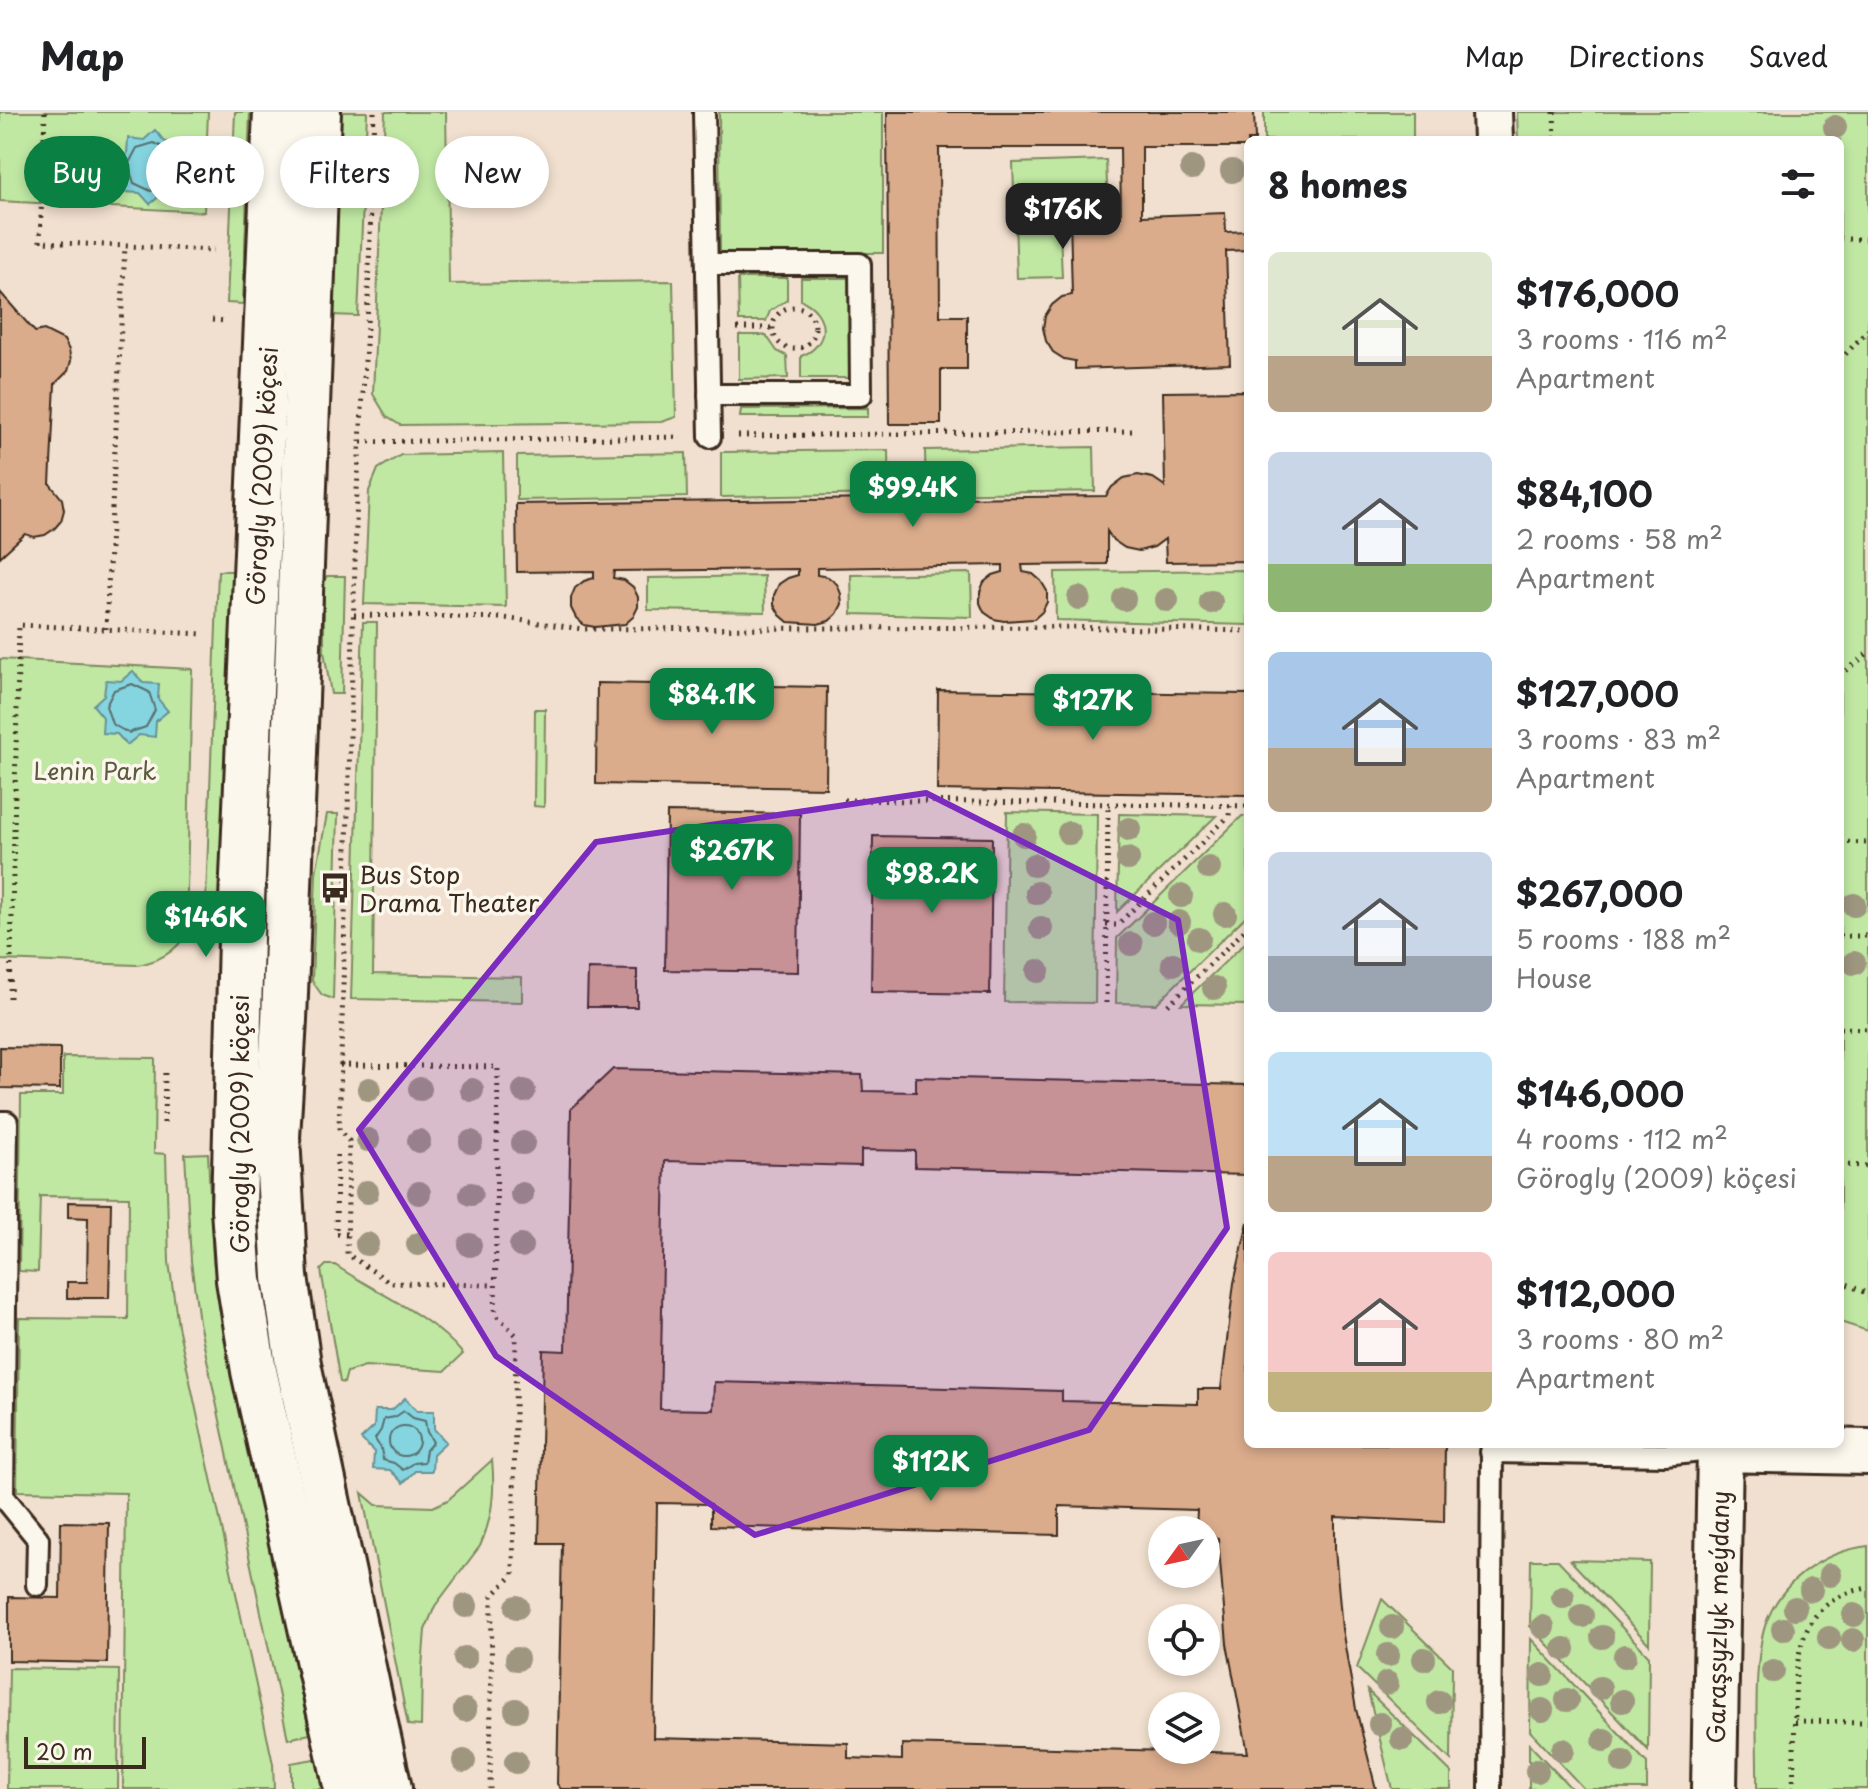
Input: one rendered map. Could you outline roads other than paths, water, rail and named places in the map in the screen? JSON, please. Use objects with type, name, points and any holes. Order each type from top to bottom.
[{"type":"street","name":"Görogly (2009) köçesi","points":[[276,112],[242,900],[234,1209],[239,1280],[254,1371],[347,1789]]},
{"type":"street","name":"Görogly (2009) köçesi","points":[[318,112],[277,1137],[279,1202],[285,1277],[298,1364],[389,1789]]},
{"type":"street","points":[[1492,112],[1493,136]]},
{"type":"street","name":"Garaşsyzlyk meýdany","points":[[1714,1789],[1720,1448]]},
{"type":"street","points":[[1769,1448],[1868,1452]]},
{"type":"lane","points":[[704,112],[710,437]]},
{"type":"lane","points":[[707,264],[860,264],[861,395],[709,395]]},
{"type":"lane","points":[[0,1122],[7,1122],[3,1496],[38,1539],[37,1585]]},
{"type":"lane","points":[[1490,1789],[1492,1448],[1665,1455],[1708,1448]]},
{"type":"water","points":[[130,138],[146,138],[146,200],[140,193],[130,192]]},
{"type":"water","points":[[133,671],[143,683],[159,684],[158,699],[168,711],[156,721],[155,737],[139,735],[127,745],[117,734],[102,733],[103,717],[93,705],[104,695],[106,680],[121,681]]},
{"type":"water","points":[[405,1398],[417,1411],[434,1411],[434,1429],[446,1442],[433,1454],[432,1471],[415,1471],[403,1483],[390,1470],[373,1469],[374,1452],[361,1439],[374,1427],[375,1410],[392,1410]]},
{"type":"place","name":"Bus Stop Drama Theater","points":[[335,888]]},
{"type":"park label","name":"Lenin Park","points":[[95,770]]}]
